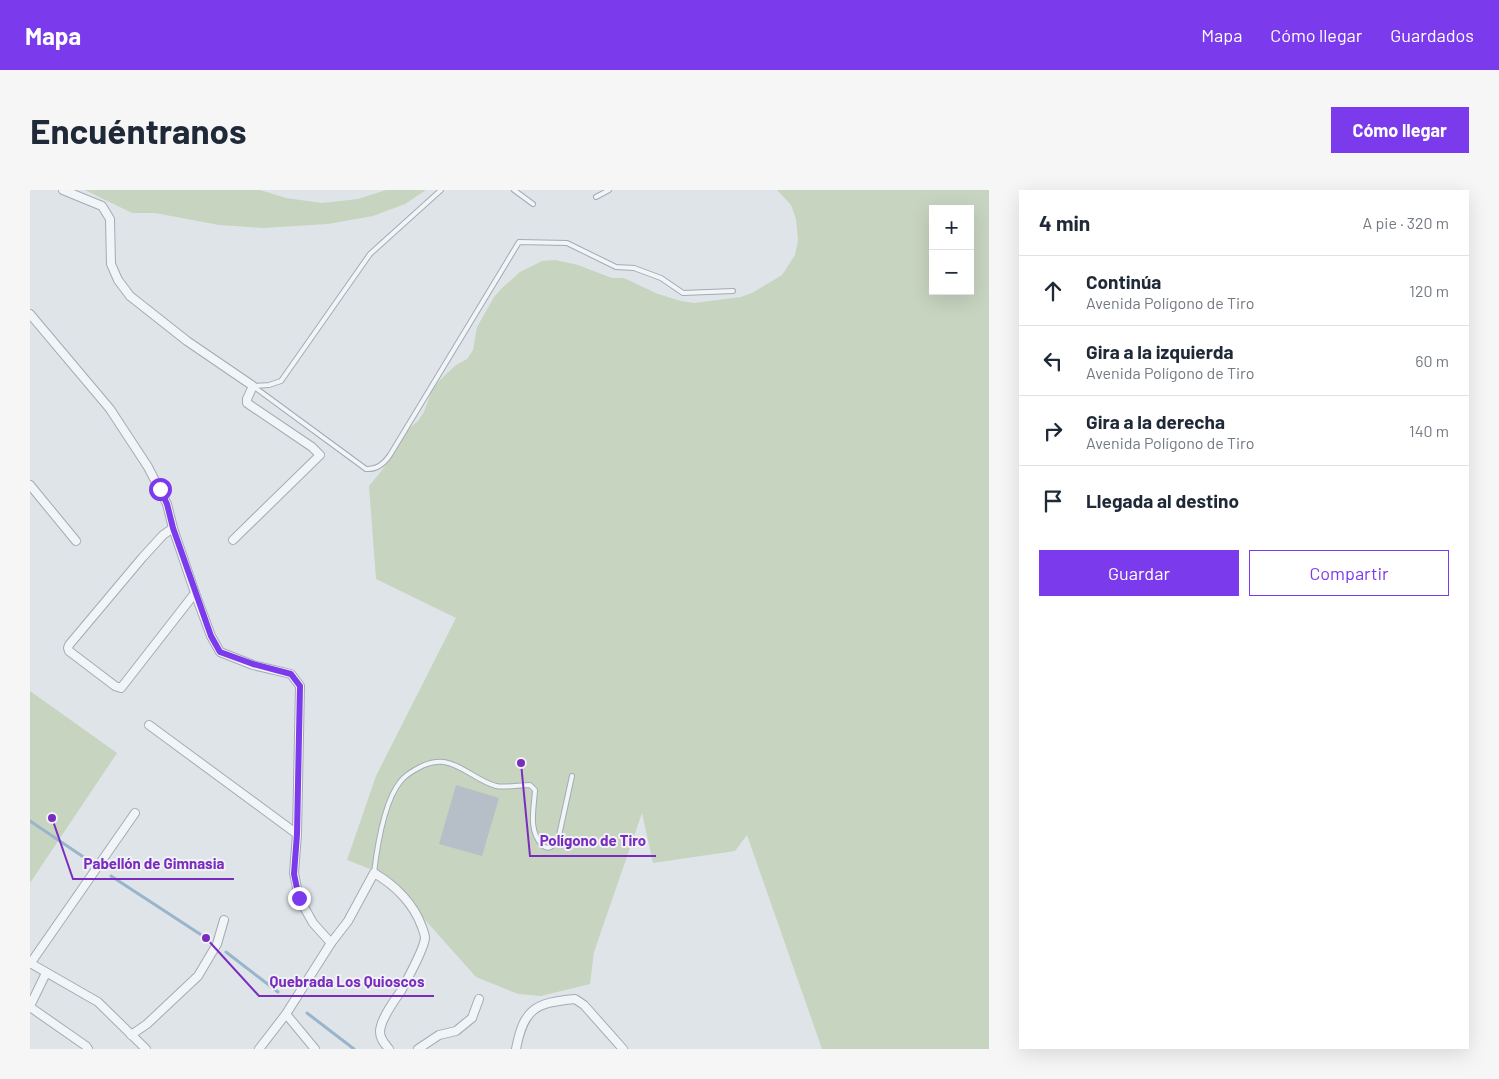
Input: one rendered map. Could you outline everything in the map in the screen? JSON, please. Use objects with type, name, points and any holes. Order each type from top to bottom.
[{"type":"street","points":[[63,190],[102,206],[110,219],[111,264],[118,280],[130,296],[187,341],[253,386],[247,403],[312,447],[320,455],[233,540]]},
{"type":"street","points":[[30,314],[114,416],[148,467],[167,504],[195,593],[211,636],[220,652],[253,664],[291,674],[300,686],[297,834],[294,874],[299,898],[313,923],[331,943]]},
{"type":"street","points":[[30,485],[76,541]]},
{"type":"street","points":[[173,528],[142,558],[69,645],[69,651],[115,686],[121,688],[195,593]]},
{"type":"street","points":[[149,724],[297,834]]},
{"type":"street","points":[[135,813],[30,964],[98,1002],[146,1049]]},
{"type":"street","points":[[259,1049],[286,1014],[331,943],[348,921],[374,873],[389,882],[410,904],[418,917],[425,937],[422,949],[391,1005],[380,1031],[381,1039],[388,1049]]},
{"type":"street","points":[[131,1035],[147,1024],[198,976],[217,944],[224,920]]},
{"type":"street","points":[[46,973],[30,1006],[88,1049]]},
{"type":"street","points":[[418,1049],[438,1035],[456,1031],[472,1018],[479,999]]},
{"type":"street","points":[[516,1049],[524,1020],[532,1010],[552,1002],[575,999],[584,1005],[623,1049]]},
{"type":"street","points":[[286,1014],[315,1049]]},
{"type":"lane","points":[[253,386],[269,385],[281,381],[370,254],[441,190]]},
{"type":"lane","points":[[514,190],[533,204]]},
{"type":"lane","points":[[596,197],[609,190]]},
{"type":"lane","points":[[253,386],[366,469],[371,470],[384,464],[390,455],[519,242],[566,243],[616,267],[634,268],[662,278],[683,293],[733,291]]},
{"type":"lane","points":[[374,873],[376,852],[390,799],[400,782],[414,770],[432,762],[444,762],[497,787],[530,785],[535,790],[532,826],[538,840],[548,848],[552,847],[558,840],[572,776]]},
{"type":"green space","points":[[85,190],[260,190],[286,198],[322,203],[358,199],[386,190],[426,190],[405,204],[373,216],[328,224],[263,228],[219,225],[155,213],[132,213]]},
{"type":"green space","points":[[777,190],[989,190],[989,1049],[822,1049],[747,835],[735,851],[653,863],[642,813],[594,952],[590,984],[541,996],[518,994],[476,977],[385,875],[347,860],[376,776],[456,618],[376,579],[369,486],[391,459],[391,453],[400,436],[418,421],[424,412],[432,390],[456,365],[467,359],[473,350],[477,327],[494,297],[520,272],[542,261],[555,260],[578,265],[612,278],[624,278],[658,294],[681,301],[694,303],[741,297],[752,293],[782,275],[795,255],[798,240],[796,219],[791,205]]},
{"type":"green space","points":[[30,691],[117,753],[30,883]]},
{"type":"building","points":[[456,785],[499,798],[482,856],[439,844]]},
{"type":"waterway","points":[[30,821],[88,860]]},
{"type":"waterway","points":[[111,876],[206,938]]},
{"type":"waterway","points":[[226,952],[278,992]]},
{"type":"waterway","points":[[307,1013],[354,1049]]},
{"type":"place","name":"Polígono de Tiro","points":[[521,763]]},
{"type":"place","name":"Pabellón de Gimnasia","points":[[52,818]]},
{"type":"place","name":"Quebrada Los Quioscos","points":[[206,938]]},
{"type":"route","points":[[160,489],[167,504],[195,593],[211,636],[220,652],[253,664],[291,674],[300,686],[297,834],[294,874],[299,898]]}]
